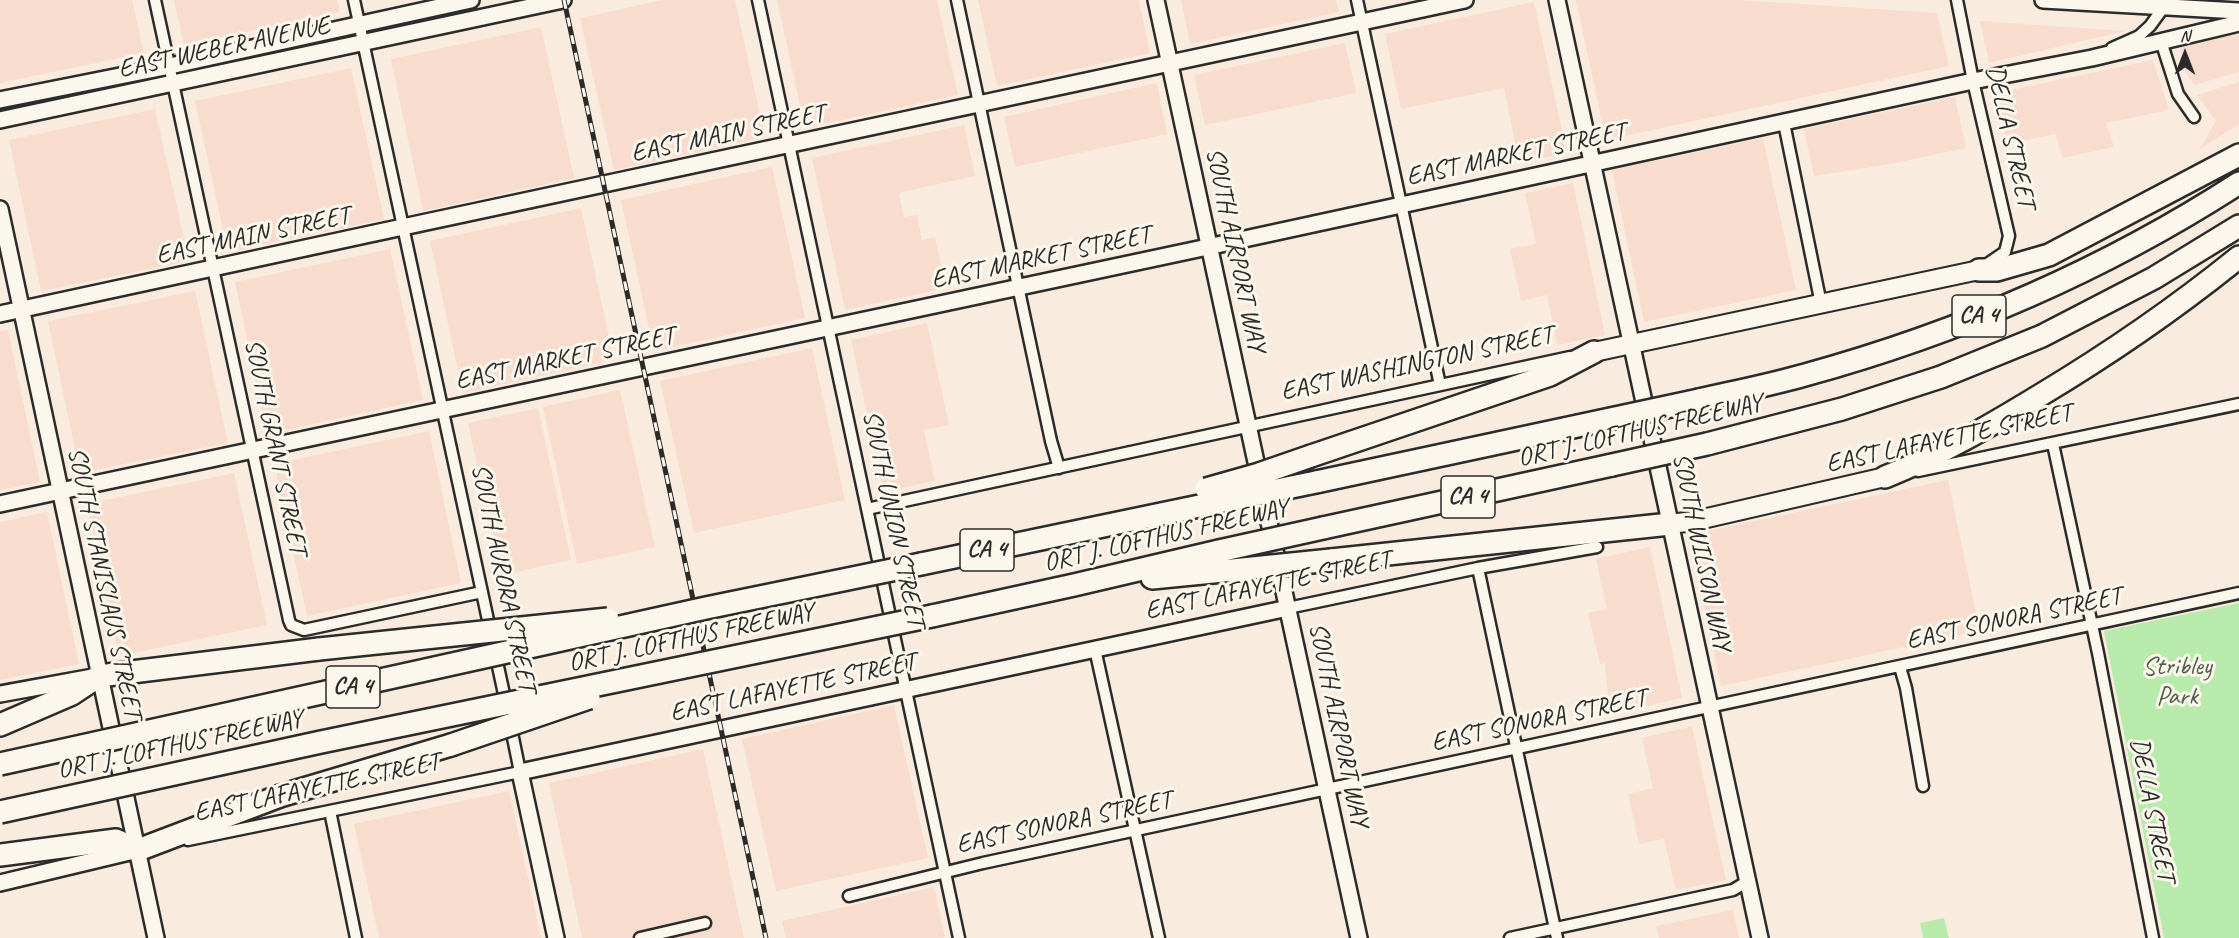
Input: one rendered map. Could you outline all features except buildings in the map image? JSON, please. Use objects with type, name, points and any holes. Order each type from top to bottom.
[{"type":"highway","points":[[1979,270],[1997,270],[2049,255],[2239,155]]},
{"type":"highway","name":"ORT J. LOFTHUS FREEWAY","points":[[0,764],[706,608],[1053,536],[1133,507],[1316,482],[1698,400],[1816,372],[1926,337],[2023,299],[2128,249],[2239,183]]},
{"type":"highway","name":"ORT J. LOFTHUS FREEWAY","points":[[0,812],[321,742],[1074,585],[1221,561],[1323,528],[1707,444],[1842,409],[1941,377],[2032,340],[2154,278],[2239,226]]},
{"type":"highway","points":[[1885,477],[1952,448],[2093,364],[2176,306],[2239,257]]},
{"type":"highway","points":[[1208,496],[1259,474],[1550,375],[1593,352]]},
{"type":"highway","points":[[1221,561],[1331,560],[1670,524]]},
{"type":"highway","points":[[0,725],[72,694],[99,676],[320,649],[706,608]]},
{"type":"highway","points":[[0,855],[116,840],[138,850],[280,796],[452,745],[669,670]]},
{"type":"main road","name":"EAST WEBER AVENUE","points":[[0,100],[170,66],[471,0]]},
{"type":"main road","name":"EAST WEBER AVENUE","points":[[0,120],[563,0]]},
{"type":"main road","name":"SOUTH AIRPORT WAY","points":[[1156,0],[1359,938]]},
{"type":"main road","name":"EAST MAIN STREET","points":[[0,314],[980,104],[1164,67],[1465,0]]},
{"type":"main road","name":"SOUTH WILSON WAY","points":[[1557,0],[1760,938]]},
{"type":"main road","points":[[2043,0],[2168,3],[2239,11]]},
{"type":"main road","name":"EAST MARKET STREET","points":[[0,504],[1973,81],[2092,58],[2239,23]]},
{"type":"main road","name":"SOUTH STANISLAUS STREET","points":[[0,209],[156,938]]},
{"type":"main road","name":"EAST WASHINGTON STREET","points":[[1593,352],[1979,270]]},
{"type":"main road","name":"EAST LAFAYETTE STREET","points":[[1670,524],[1694,521],[1885,477]]},
{"type":"main road","name":"EAST LAFAYETTE STREET","points":[[520,772],[1288,608]]},
{"type":"main road","points":[[0,694],[99,676]]},
{"type":"main road","name":"SOUTH AURORA STREET","points":[[520,772],[556,938]]},
{"type":"main road","name":"EAST LAFAYETTE STREET","points":[[0,883],[138,850]]},
{"type":"street","name":"SOUTH GRANT STREET","points":[[155,0],[291,625],[299,630],[482,592]]},
{"type":"street","name":"SOUTH AURORA STREET","points":[[354,0],[520,772]]},
{"type":"street","name":"SOUTH UNION STREET","points":[[758,0],[959,938]]},
{"type":"street","points":[[957,0],[1051,441],[1059,468]]},
{"type":"street","points":[[1358,0],[1440,386]]},
{"type":"street","name":"DELLA STREET","points":[[1957,0],[2009,237],[2005,252],[1979,270]]},
{"type":"street","name":"EAST MARKET STREET","points":[[2092,58],[2139,36],[2168,3]]},
{"type":"street","points":[[2161,41],[2178,94],[2194,117]]},
{"type":"street","points":[[1784,123],[1821,304]]},
{"type":"street","name":"EAST WASHINGTON STREET","points":[[867,509],[1593,352]]},
{"type":"street","name":"EAST LAFAYETTE STREET","points":[[1885,477],[2239,404]]},
{"type":"street","name":"DELLA STREET","points":[[2053,444],[2127,793],[2153,938]]},
{"type":"street","name":"EAST LAFAYETTE STREET","points":[[1288,608],[1478,568],[1597,547]]},
{"type":"street","points":[[1478,568],[1556,933]]},
{"type":"street","name":"EAST SONORA STREET","points":[[849,896],[945,872],[2239,593]]},
{"type":"street","points":[[1095,649],[1159,938]]},
{"type":"street","points":[[1900,667],[1906,688],[1923,786]]},
{"type":"street","name":"EAST LAFAYETTE STREET","points":[[138,850],[520,772]]},
{"type":"street","points":[[330,811],[356,938]]},
{"type":"street","points":[[1510,938],[1556,933],[1733,890],[1748,881]]},
{"type":"street","points":[[640,938],[705,923]]},
{"type":"shaded area","points":[[0,0],[132,0],[144,53],[0,83]]},
{"type":"shaded area","points":[[174,0],[337,0],[340,12],[184,45]]},
{"type":"shaded area","points":[[663,0],[735,0],[765,137],[614,170],[580,18]]},
{"type":"shaded area","points":[[777,0],[937,0],[958,95],[805,128]]},
{"type":"shaded area","points":[[978,0],[1139,0],[1150,53],[997,86]]},
{"type":"shaded area","points":[[1181,0],[1336,0],[1339,12],[1190,44]]},
{"type":"shaded area","points":[[1576,0],[1741,0],[1937,13],[1949,66],[1606,140]]},
{"type":"shaded area","points":[[1534,2],[1567,153],[1519,163],[1504,88],[1401,109],[1385,34]]},
{"type":"shaded area","points":[[1980,21],[2125,31],[1989,63]]},
{"type":"shaded area","points":[[541,27],[574,178],[423,211],[391,59]]},
{"type":"shaded area","points":[[2239,35],[2239,72],[2194,85],[2184,70],[2179,41]]},
{"type":"shaded area","points":[[1345,43],[1356,93],[1205,125],[1194,75]]},
{"type":"shaded area","points":[[2153,60],[2169,110],[2106,123],[2114,147],[2063,158],[2055,134],[2007,144],[1996,93]]},
{"type":"shaded area","points":[[351,68],[384,219],[228,252],[195,101]]},
{"type":"shaded area","points":[[2239,82],[2239,124],[2199,150],[2216,121],[2197,95]]},
{"type":"shaded area","points":[[1157,83],[1167,134],[1015,167],[1004,117]]},
{"type":"shaded area","points":[[1955,97],[1966,148],[1890,164],[1814,176],[1804,129]]},
{"type":"shaded area","points":[[155,109],[189,261],[41,291],[9,140]]},
{"type":"shaded area","points":[[964,125],[975,176],[899,193],[904,217],[917,215],[922,240],[935,237],[946,288],[845,310],[812,158]]},
{"type":"shaded area","points":[[1763,138],[1796,290],[1644,322],[1612,170]]},
{"type":"shaded area","points":[[772,167],[805,318],[654,351],[621,200]]},
{"type":"shaded area","points":[[1573,183],[1605,335],[1557,345],[1547,295],[1521,301],[1510,249],[1536,244],[1525,193]]},
{"type":"shaded area","points":[[581,208],[614,360],[463,393],[430,241]]},
{"type":"shaded area","points":[[390,249],[423,400],[267,434],[235,282]]},
{"type":"shaded area","points":[[195,291],[228,443],[80,473],[48,321]]},
{"type":"shaded area","points":[[927,323],[949,425],[924,430],[935,481],[884,492],[851,340]]},
{"type":"shaded area","points":[[8,330],[40,482],[0,490],[0,331]]},
{"type":"shaded area","points":[[812,348],[845,500],[694,533],[660,381]]},
{"type":"shaded area","points":[[620,390],[655,547],[577,564],[543,407]]},
{"type":"shaded area","points":[[538,408],[571,560],[501,575],[468,423]]},
{"type":"shaded area","points":[[429,431],[461,583],[307,616],[274,464]]},
{"type":"shaded area","points":[[234,473],[267,625],[119,656],[87,504]]},
{"type":"shaded area","points":[[1948,480],[1980,631],[1721,686],[1689,535]]},
{"type":"shaded area","points":[[47,512],[79,664],[0,680],[0,522]]},
{"type":"shaded area","points":[[1650,547],[1682,698],[1610,714],[1605,663],[1600,664],[1588,613],[1607,609],[1596,559]]},
{"type":"shaded area","points":[[894,705],[928,858],[776,891],[742,739]]},
{"type":"shaded area","points":[[1692,726],[1726,880],[1676,890],[1664,839],[1639,844],[1628,794],[1653,788],[1642,738]]},
{"type":"shaded area","points":[[703,749],[744,938],[582,938],[549,783]]},
{"type":"shaded area","points":[[509,791],[541,938],[379,938],[354,824]]},
{"type":"shaded area","points":[[934,887],[945,938],[786,938],[782,921]]},
{"type":"shaded area","points":[[1733,910],[1739,938],[1659,938],[1656,926]]},
{"type":"green space","name":"Stribley Park","points":[[2239,603],[2239,938],[2164,938],[2104,631]]},
{"type":"green space","points":[[1944,918],[1949,938],[1923,938],[1920,923]]},
{"type":"railway","points":[[564,0],[766,938]]}]
